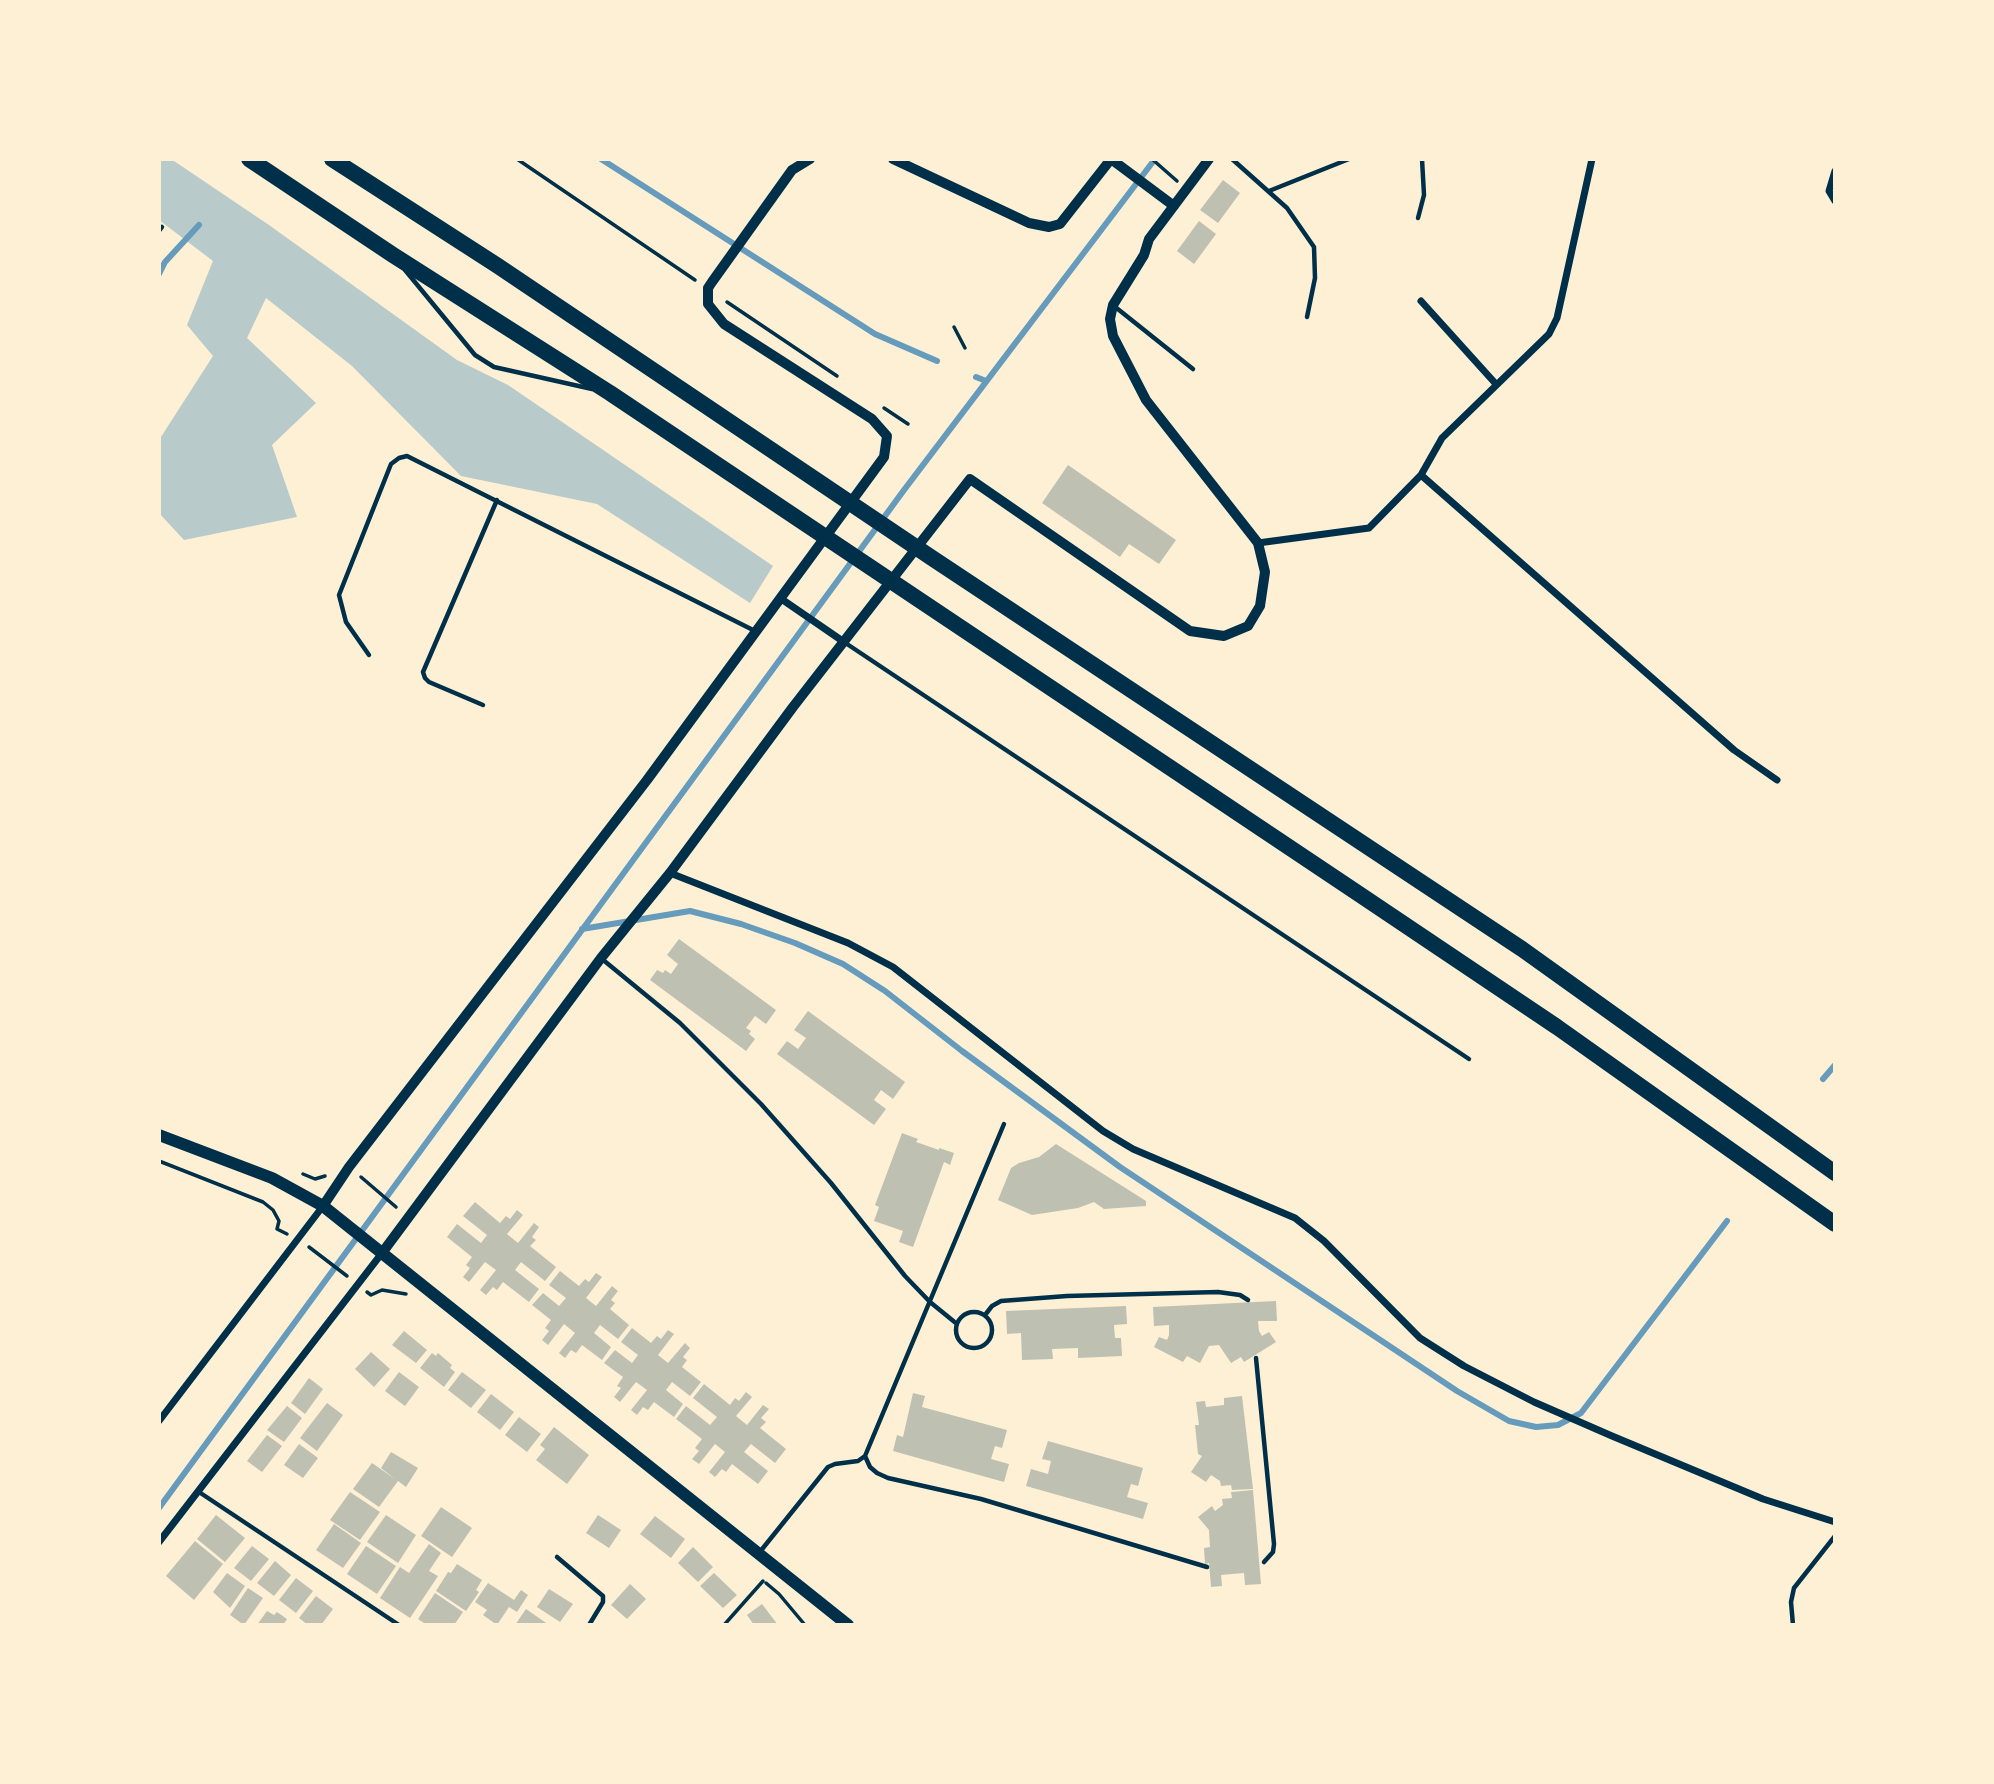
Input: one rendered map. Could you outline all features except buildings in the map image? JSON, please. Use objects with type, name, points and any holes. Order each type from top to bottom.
[{"type":"highway","points":[[249,159],[393,255],[610,393],[1558,1027],[1835,1224]]},
{"type":"highway","points":[[332,159],[520,281],[1522,949],[1835,1173]]},
{"type":"main road","points":[[159,1135],[272,1178],[327,1209],[848,1625]]},
{"type":"street","points":[[159,1421],[297,1240],[327,1209],[349,1167],[646,780],[884,457],[887,436],[872,419],[724,324],[708,304],[708,288],[731,255],[792,170],[810,159]]},
{"type":"street","points":[[893,159],[1029,223],[1049,227],[1060,223],[1111,159],[1174,206]]},
{"type":"street","points":[[159,1542],[382,1253],[601,958],[670,873],[970,478],[1190,631],[1224,636],[1248,626],[1260,606],[1265,572],[1258,543],[1146,400],[1113,336],[1110,319],[1114,305],[1144,255],[1149,239],[1209,159]]},
{"type":"street","points":[[1258,543],[1369,528],[1421,474],[1441,438],[1554,328],[1592,159]]},
{"type":"street","points":[[1835,171],[1829,191],[1835,201]]},
{"type":"street","points":[[1421,301],[1495,383]]},
{"type":"street","points":[[1421,474],[1734,750],[1777,780]]},
{"type":"street","points":[[780,598],[844,642]]},
{"type":"street","points":[[670,873],[848,943],[893,967],[1104,1131],[1133,1149],[1296,1218],[1324,1241],[1420,1338],[1464,1366],[1534,1402],[1612,1436],[1763,1499],[1835,1522]]},
{"type":"lane","points":[[1232,159],[1287,208],[1314,247],[1315,278],[1307,317]]},
{"type":"lane","points":[[1268,191],[1349,159]]},
{"type":"lane","points":[[1418,218],[1424,195],[1422,159]]},
{"type":"lane","points":[[393,255],[475,355],[494,367],[610,393]]},
{"type":"lane","points":[[1114,305],[1193,369]]},
{"type":"lane","points":[[369,655],[346,622],[339,595],[391,464],[407,456],[756,631]]},
{"type":"lane","points":[[483,705],[429,682],[423,672],[498,500]]},
{"type":"lane","points":[[844,642],[1469,1059]]},
{"type":"lane","points":[[601,958],[680,1024],[761,1104],[930,1303],[957,1324]]},
{"type":"lane","points":[[759,1553],[828,1468],[835,1464],[858,1461],[865,1456],[1004,1124]]},
{"type":"lane","points":[[985,1315],[992,1306],[1001,1301],[1040,1298],[1218,1292],[1240,1295],[1248,1300]]},
{"type":"lane","points":[[980,1312],[985,1315],[989,1319],[991,1337],[976,1348],[964,1345],[957,1336],[957,1324],[963,1314],[980,1312]]},
{"type":"lane","points":[[1256,1358],[1274,1544],[1273,1552],[1264,1562]]},
{"type":"lane","points":[[865,1456],[870,1467],[888,1478],[981,1499],[1207,1567]]},
{"type":"lane","points":[[198,1492],[399,1625]]},
{"type":"lane","points":[[1793,1625],[1791,1602],[1794,1588],[1835,1536]]},
{"type":"lane","points":[[556,1557],[603,1595],[603,1602],[589,1625]]},
{"type":"path","points":[[1152,159],[1186,189]]},
{"type":"path","points":[[954,327],[965,348]]},
{"type":"path","points":[[159,1161],[263,1202],[273,1210],[278,1221],[277,1229],[309,1247],[371,1295],[382,1290],[414,1296]]},
{"type":"path","points":[[357,1174],[396,1207]]},
{"type":"path","points":[[754,1573],[779,1594],[805,1625]]},
{"type":"path","points":[[725,1624],[763,1581]]},
{"type":"shaded area","points":[[159,159],[171,159],[269,225],[457,360],[508,385],[773,566],[750,603],[597,504],[461,476],[352,366],[266,298],[247,338],[316,403],[272,445],[297,517],[184,540],[159,513],[159,440],[213,356],[187,325],[213,261],[159,220]]},
{"type":"waterway","points":[[601,159],[875,334],[937,361]]},
{"type":"waterway","points":[[159,1508],[904,490],[1155,159]]},
{"type":"waterway","points":[[159,274],[165,262],[199,225]]},
{"type":"waterway","points":[[976,377],[986,381]]},
{"type":"waterway","points":[[582,929],[690,911],[741,924],[843,964],[885,991],[1120,1167],[1457,1391],[1509,1421],[1536,1427],[1558,1425],[1581,1413],[1727,1221]]},
{"type":"waterway","points":[[1823,1079],[1835,1065]]}]
